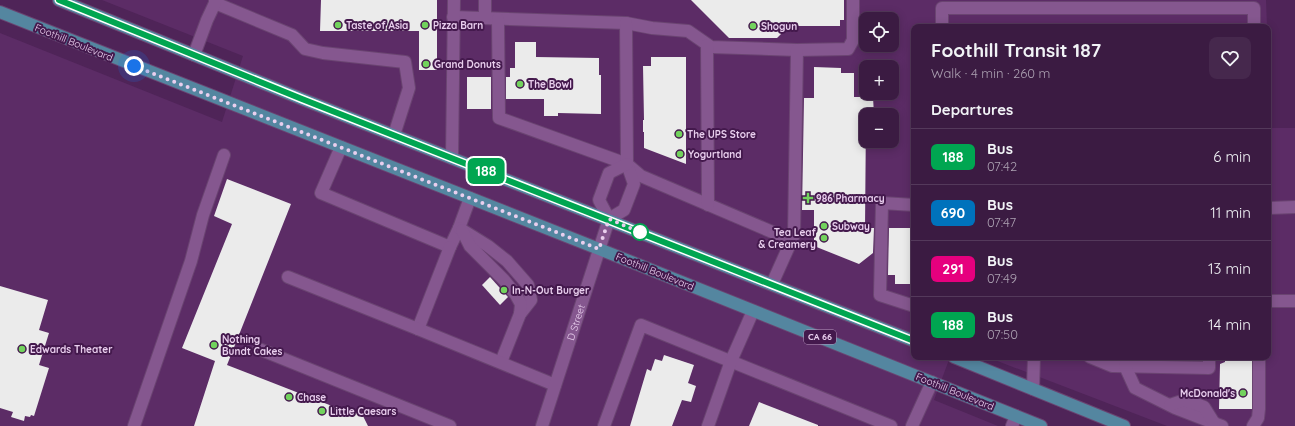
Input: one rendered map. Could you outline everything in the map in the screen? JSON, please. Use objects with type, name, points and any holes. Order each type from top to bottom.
[{"type":"main road","points":[[59,0],[394,135],[911,340]]},
{"type":"main road","name":"Foothill Boulevard","points":[[0,12],[932,382],[1014,421],[1041,426]]},
{"type":"main road","points":[[970,360],[1033,389],[1124,426]]},
{"type":"street","points":[[452,158],[454,0]]},
{"type":"street","points":[[484,18],[485,0]]},
{"type":"street","points":[[453,17],[626,23],[652,28],[688,31],[711,47],[796,50],[848,49],[853,40],[853,0]]},
{"type":"street","points":[[194,55],[215,2],[292,35],[306,49],[323,53],[405,62],[409,88],[394,135]]},
{"type":"street","points":[[942,24],[942,8],[1254,8],[1254,24]]},
{"type":"street","points":[[498,19],[499,118],[627,164],[641,176],[791,240]]},
{"type":"street","points":[[626,23],[627,164],[634,184],[624,210],[609,219],[599,200],[609,173],[627,164]]},
{"type":"street","points":[[707,45],[708,205]]},
{"type":"street","points":[[772,284],[794,235],[796,50]]},
{"type":"street","points":[[341,147],[321,193],[450,247]]},
{"type":"street","points":[[134,426],[191,261],[203,215],[224,155]]},
{"type":"street","points":[[418,329],[450,247],[461,229],[470,198]]},
{"type":"street","points":[[911,205],[882,203],[880,295],[911,305]]},
{"type":"street","points":[[1271,208],[1295,207]]},
{"type":"street","name":"D Street","points":[[542,426],[609,219]]},
{"type":"street","points":[[461,229],[488,246],[507,261],[528,285],[531,300],[520,314],[502,362]]},
{"type":"street","points":[[288,277],[502,362],[555,385]]},
{"type":"street","points":[[1271,301],[1295,301]]},
{"type":"street","points":[[708,426],[731,361],[753,311]]},
{"type":"street","points":[[604,426],[640,325],[891,426]]},
{"type":"street","points":[[259,349],[450,426]]},
{"type":"street","points":[[1033,389],[1034,360]]},
{"type":"street","points":[[1097,360],[1112,366],[1209,368],[1209,360]]},
{"type":"street","points":[[1253,426],[1258,418],[1260,408],[1259,360]]},
{"type":"street","points":[[1125,366],[1135,388],[1170,405],[1218,425]]},
{"type":"street","points":[[912,426],[932,382]]},
{"type":"shaded area","points":[[102,0],[1266,0],[1267,24],[911,24],[911,360],[949,360],[934,400],[998,426],[0,426],[0,33],[222,122],[243,56]]},
{"type":"shaded area","points":[[1271,106],[1272,128],[1295,128],[1295,426],[1167,426],[995,360],[1271,360]]},
{"type":"building","points":[[321,0],[437,0],[437,70],[419,70],[419,31],[320,31]]},
{"type":"building","points":[[691,0],[844,0],[844,20],[840,20],[840,26],[789,26],[777,38],[729,38]]},
{"type":"building","points":[[515,42],[536,42],[536,57],[599,58],[599,75],[601,75],[601,114],[558,113],[558,116],[544,116],[544,99],[506,99],[506,77],[510,77],[510,68],[515,68]]},
{"type":"building","points":[[651,57],[686,57],[686,164],[644,148],[643,66],[651,66]]},
{"type":"building","points":[[814,67],[841,68],[841,73],[854,73],[854,97],[859,97],[859,100],[873,100],[874,108],[859,108],[859,148],[866,148],[865,228],[874,228],[873,253],[859,264],[814,246],[814,210],[802,210],[804,98],[814,98]]},
{"type":"building","points":[[467,77],[491,77],[491,109],[467,109]]},
{"type":"building","points":[[227,179],[291,204],[227,365],[350,413],[351,410],[362,414],[368,426],[194,426],[215,361],[182,348],[232,224],[214,216]]},
{"type":"building","points":[[889,228],[911,228],[911,284],[895,284],[895,275],[888,275]]},
{"type":"building","points":[[490,277],[508,297],[500,305],[482,285]]},
{"type":"building","name":"Edwards Theater","points":[[0,286],[48,300],[39,330],[49,333],[39,365],[49,368],[34,416],[25,416],[24,421],[11,417],[13,412],[0,408]]},
{"type":"building","points":[[664,355],[694,365],[688,383],[696,386],[691,402],[682,400],[672,426],[630,426],[647,369],[651,371],[655,359],[662,361]]},
{"type":"building","name":"McDonald's","points":[[1225,360],[1252,360],[1252,409],[1219,409],[1220,364],[1225,362]]},
{"type":"building","points":[[759,402],[818,425],[818,426],[749,426]]},
{"type":"bus line","name":"188","points":[[59,0],[302,99],[911,340]]},
{"type":"place","name":"Taste of Asia","points":[[338,25]]},
{"type":"place","name":"Pizza Barn","points":[[425,25]]},
{"type":"place","name":"Shogun","points":[[753,26]]},
{"type":"place","name":"Grand Donuts","points":[[426,64]]},
{"type":"place","name":"The Bowl","points":[[520,84]]},
{"type":"place","name":"The UPS Store","points":[[679,134]]},
{"type":"place","name":"Yogurtland","points":[[680,154]]},
{"type":"place","name":"986 Pharmacy","points":[[808,198]]},
{"type":"place","name":"Subway","points":[[824,226]]},
{"type":"place","name":"Tea Leaf & Creamery","points":[[824,238]]},
{"type":"place","name":"In-N-Out Burger","points":[[504,290]]},
{"type":"place","name":"Nothing Bundt Cakes","points":[[214,345]]},
{"type":"place","name":"Edwards Theater","points":[[22,349]]},
{"type":"place","name":"McDonald's","points":[[1243,393]]},
{"type":"place","name":"Chase","points":[[289,397]]},
{"type":"place","name":"Little Caesars","points":[[322,411]]},
{"type":"route","points":[[134,66],[599,249],[609,219],[640,232]]}]
